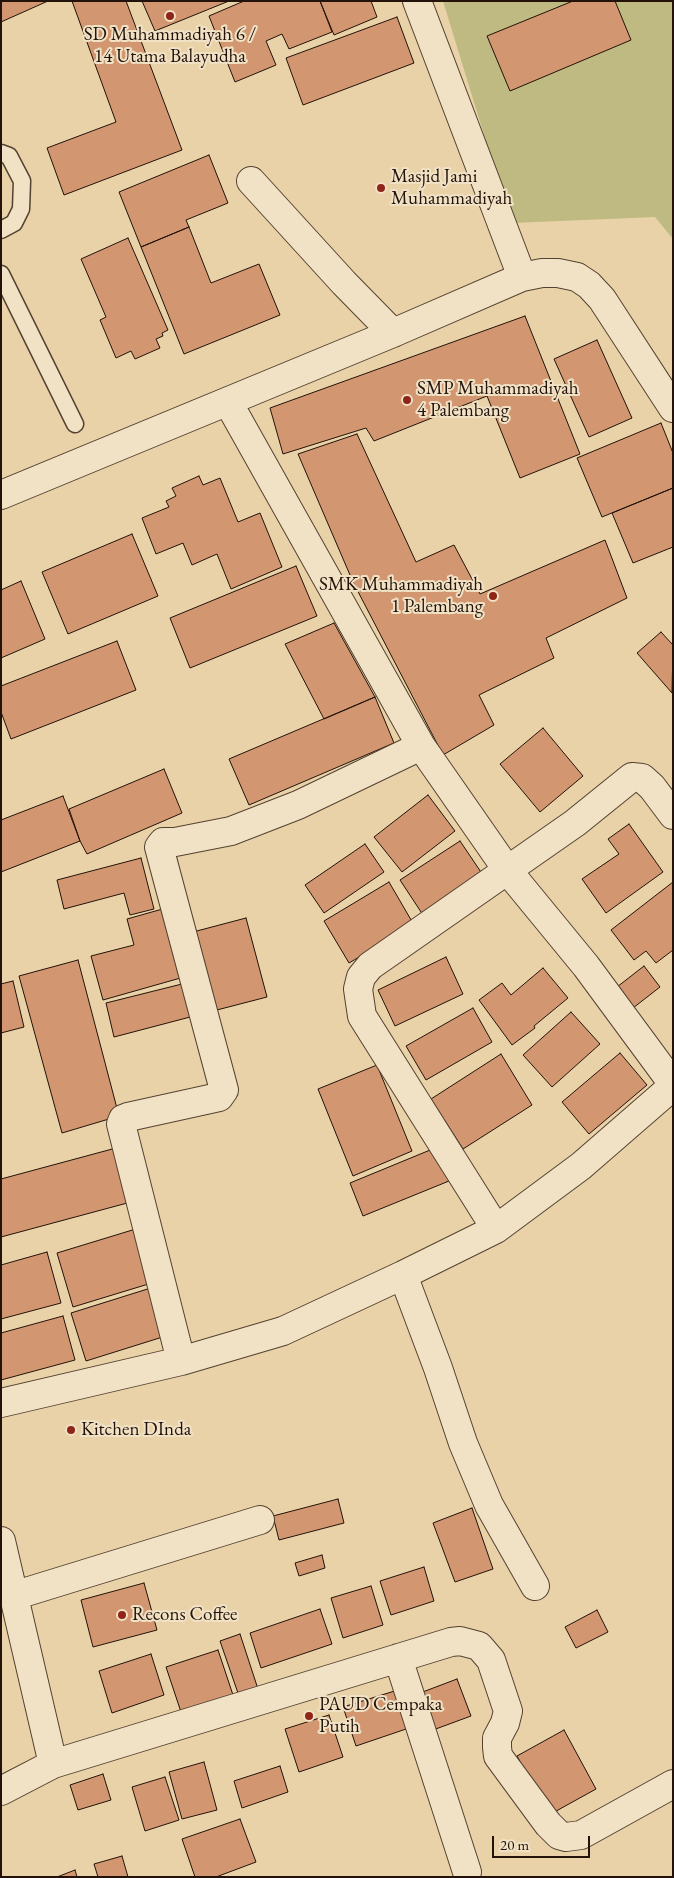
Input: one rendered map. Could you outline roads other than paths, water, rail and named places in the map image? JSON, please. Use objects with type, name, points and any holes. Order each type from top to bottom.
[{"type":"street","points":[[417,1],[522,277]]},
{"type":"street","points":[[251,181],[344,283],[393,333]]},
{"type":"street","points":[[1,495],[393,333],[522,277],[542,273],[558,273],[577,277],[589,285],[602,299],[673,408]]},
{"type":"street","points":[[1,1402],[181,1361],[283,1331],[403,1275],[496,1229],[582,1166],[673,1085],[586,966],[508,871],[421,746],[228,402]]},
{"type":"street","points":[[181,1361],[122,1124],[123,1119],[128,1117],[219,1097],[224,1090],[159,847],[163,842],[184,840],[239,828],[298,805],[421,746]]},
{"type":"street","points":[[496,1229],[362,1016],[358,1001],[361,976],[370,966],[575,823],[632,778],[642,778],[652,787],[673,815]]},
{"type":"street","points":[[403,1275],[438,1368],[463,1443],[489,1505],[535,1586]]},
{"type":"street","points":[[13,1596],[260,1520]]},
{"type":"street","points":[[1,1541],[53,1764]]},
{"type":"street","points":[[1,1791],[53,1764],[398,1658],[460,1641],[479,1646],[491,1660],[508,1711],[505,1724],[497,1738],[498,1756],[548,1824],[559,1835],[566,1837],[581,1835],[673,1784]]},
{"type":"street","points":[[398,1658],[467,1872]]},
{"type":"lane","points":[[1,153],[9,156],[22,181],[21,209],[14,223],[1,230]]},
{"type":"lane","points":[[1,274],[75,424]]},
{"type":"place","name":"SD Muhammadiyah 6 / 14 Utama Balayudha","points":[[170,16]]},
{"type":"place","name":"Masjid Jami Muhammadiyah","points":[[381,188]]},
{"type":"place","name":"SMP Muhammadiyah 4 Palembang","points":[[407,400]]},
{"type":"place","name":"SMK Muhammadiyah 1 Palembang","points":[[493,596]]},
{"type":"place","name":"Kitchen DInda","points":[[71,1430]]},
{"type":"place","name":"Recons Coffee","points":[[122,1615]]},
{"type":"place","name":"PAUD Cempaka Putih","points":[[309,1716]]}]
